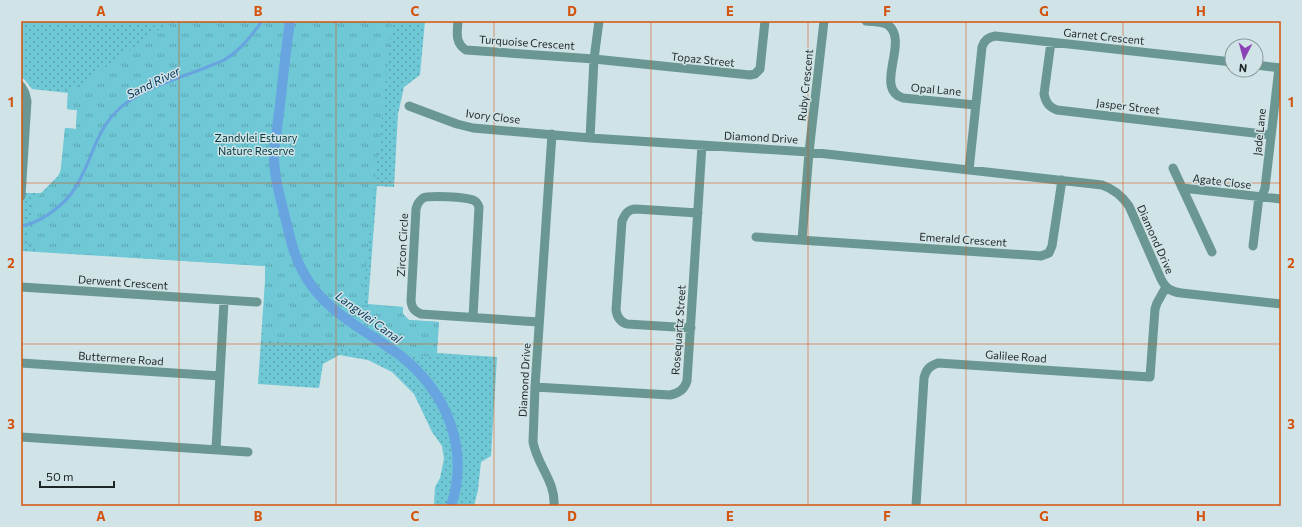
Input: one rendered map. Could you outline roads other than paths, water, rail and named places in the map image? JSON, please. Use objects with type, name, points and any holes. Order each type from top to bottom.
[{"type":"street","name":"Turquoise Crescent","points":[[458,21],[458,40],[461,46],[466,50],[594,59]]},
{"type":"street","points":[[590,138],[594,59],[599,21]]},
{"type":"street","name":"Topaz Street","points":[[594,59],[750,75],[755,74],[760,68],[765,21]]},
{"type":"street","name":"Ruby Crescent","points":[[809,152],[824,21]]},
{"type":"street","name":"Opal Lane","points":[[866,21],[886,24],[893,31],[895,40],[891,87],[896,95],[903,98],[976,105]]},
{"type":"street","name":"Garnet Crescent","points":[[969,170],[982,47],[984,42],[991,37],[995,36],[1224,61]]},
{"type":"street","name":"Jasper Street","points":[[1051,42],[1044,94],[1045,101],[1052,108],[1057,110],[1271,135]]},
{"type":"street","points":[[1264,66],[1280,68]]},
{"type":"street","name":"Jade Lane","points":[[1259,197],[1263,194],[1265,188],[1280,68]]},
{"type":"street","points":[[21,86],[27,101],[21,196]]},
{"type":"street","name":"Ivory Close","points":[[410,106],[466,126],[552,134]]},
{"type":"street","name":"Diamond Drive","points":[[554,506],[554,493],[534,450],[533,442],[539,322],[552,134],[590,138],[809,152],[1102,185],[1109,187],[1120,195],[1129,206],[1161,279],[1170,291],[1281,304]]},
{"type":"street","name":"Rosequartz Street","points":[[535,387],[670,395],[682,391],[687,381],[702,145]]},
{"type":"street","points":[[802,240],[809,152]]},
{"type":"street","name":"Agate Close","points":[[1173,168],[1212,252]]},
{"type":"street","name":"Emerald Crescent","points":[[756,237],[1041,256],[1049,253],[1052,246],[1062,180]]},
{"type":"street","name":"Agate Close","points":[[1182,188],[1281,199]]},
{"type":"street","name":"Zircon Circle","points":[[473,317],[479,207],[475,201],[469,198],[426,197],[420,201],[416,209],[411,296],[412,307],[416,312],[421,314],[539,322]]},
{"type":"street","name":"Agate Close","points":[[1253,246],[1259,197]]},
{"type":"street","points":[[691,328],[627,324],[620,320],[616,310],[622,221],[626,213],[630,210],[636,209],[698,213]]},
{"type":"street","name":"Derwent Crescent","points":[[21,287],[257,302]]},
{"type":"street","name":"Galilee Road","points":[[916,506],[924,378],[926,371],[930,366],[938,363],[1150,376],[1155,309],[1157,302],[1166,287]]},
{"type":"street","points":[[216,449],[224,301]]},
{"type":"street","name":"Buttermere Road","points":[[21,363],[220,376]]},
{"type":"street","points":[[21,437],[248,452]]},
{"type":"waterway","name":"Sand River","points":[[21,226],[32,223],[49,214],[69,197],[84,173],[103,128],[120,108],[150,89],[224,60],[250,37],[262,21]]},
{"type":"waterway","name":"Langvlei Canal","points":[[290,21],[274,156],[278,189],[294,252],[302,270],[321,297],[346,319],[401,356],[431,387],[442,405],[456,443],[458,464],[456,485],[451,506]]},
{"type":"park label","name":"Zandvlei Estuary Nature Reserve","points":[[256,143]]}]
